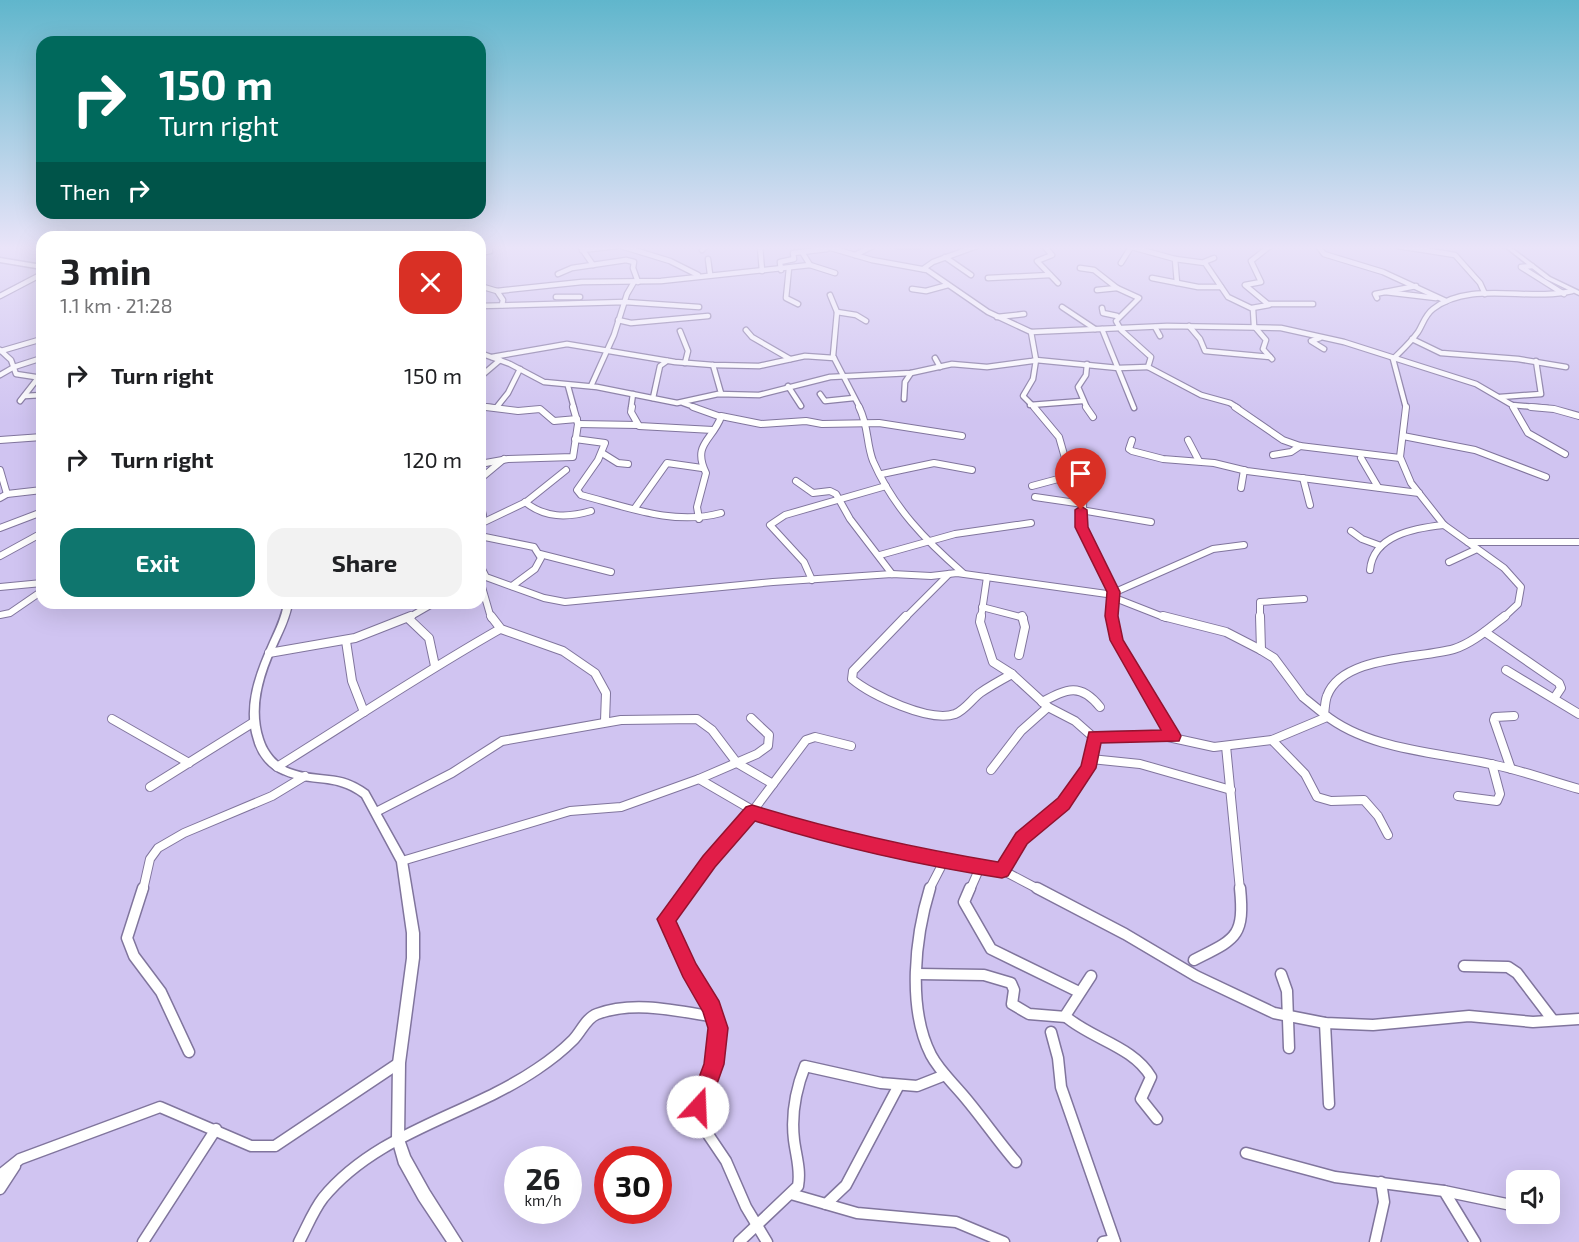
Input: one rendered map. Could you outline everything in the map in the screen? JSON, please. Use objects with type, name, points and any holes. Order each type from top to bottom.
[{"type":"street","points":[[486,306],[589,304]]},
{"type":"street","points":[[591,386],[596,368],[606,350],[624,304]]},
{"type":"street","points":[[654,304],[699,307]]},
{"type":"street","points":[[834,304],[837,312],[833,333],[834,358],[867,423],[871,455],[900,511],[926,541],[963,573]]},
{"type":"street","points":[[977,304],[997,317],[1031,332],[1254,326],[1328,337],[1476,384],[1512,405],[1528,433],[1565,454]]},
{"type":"street","points":[[1133,304],[1117,316],[1116,321],[1121,330],[1151,357],[1148,367]]},
{"type":"street","points":[[1243,304],[1252,308],[1269,304],[1313,304]]},
{"type":"street","points":[[1393,359],[1412,339],[1431,310],[1441,304]]},
{"type":"street","points":[[1062,307],[1095,329]]},
{"type":"street","points":[[1102,308],[1103,313],[1117,316]]},
{"type":"street","points":[[1189,326],[1200,339],[1205,351],[1271,358],[1263,349],[1265,337],[1254,326],[1255,314],[1252,308]]},
{"type":"street","points":[[837,312],[856,315],[866,321]]},
{"type":"street","points":[[997,317],[1024,314]]},
{"type":"street","points":[[618,320],[631,323],[708,316]]},
{"type":"street","points":[[1155,327],[1160,336]]},
{"type":"street","points":[[1102,329],[1125,391],[1134,408]]},
{"type":"street","points":[[746,330],[752,337],[790,359]]},
{"type":"street","points":[[680,331],[688,351],[685,363]]},
{"type":"street","points":[[1031,332],[1036,360],[1033,379],[1023,392],[1023,396],[1045,418],[1059,437],[1067,465],[1084,487],[1082,527],[1114,595],[1111,616],[1117,640],[1173,736]]},
{"type":"street","points":[[1324,349],[1311,341],[1328,337]]},
{"type":"street","points":[[1412,339],[1441,353],[1536,361],[1566,366]]},
{"type":"street","points":[[36,341],[1,350],[11,360],[16,374],[36,380]]},
{"type":"street","points":[[492,357],[542,346],[567,344],[667,361],[713,365],[759,366],[816,356],[834,358]]},
{"type":"street","points":[[486,355],[540,380],[567,386],[591,386],[682,402],[721,416],[761,424],[806,421],[822,424],[867,423],[910,426],[962,436]]},
{"type":"street","points":[[935,358],[940,367]]},
{"type":"street","points":[[1325,716],[1325,699],[1344,674],[1378,662],[1450,650],[1485,632],[1515,609],[1522,591],[1505,567],[1444,525],[1407,475],[1400,458],[1406,406],[1393,359]]},
{"type":"street","points":[[0,363],[11,360]]},
{"type":"street","points":[[0,375],[14,367],[36,360]]},
{"type":"street","points":[[486,372],[500,360]]},
{"type":"street","points":[[682,402],[721,393],[755,395],[842,375],[911,373],[961,364],[987,368],[1036,360],[1118,368],[1148,367],[1201,394],[1230,403],[1283,441],[1300,446],[1400,458]]},
{"type":"street","points":[[653,398],[660,366],[667,361]]},
{"type":"street","points":[[1500,397],[1541,394],[1536,361]]},
{"type":"street","points":[[1087,364],[1086,375],[1078,387],[1082,401],[1093,417]]},
{"type":"street","points":[[713,365],[721,393]]},
{"type":"street","points":[[496,408],[508,393],[520,369]]},
{"type":"street","points":[[904,399],[904,382],[911,373]]},
{"type":"street","points":[[1173,379],[1177,373]]},
{"type":"street","points":[[36,385],[23,399],[36,396]]},
{"type":"street","points":[[486,463],[504,459],[571,458],[578,422],[573,399],[567,386]]},
{"type":"street","points":[[788,386],[801,406]]},
{"type":"street","points":[[633,394],[631,412],[638,425]]},
{"type":"street","points":[[820,394],[825,401],[854,398]]},
{"type":"street","points":[[1030,405],[1082,401]]},
{"type":"street","points":[[1512,405],[1554,409],[1579,416]]},
{"type":"street","points":[[486,407],[527,412],[540,409],[554,421],[713,430]]},
{"type":"street","points":[[699,519],[697,507],[706,473],[702,468],[700,448],[720,422],[721,416]]},
{"type":"street","points":[[1403,436],[1475,450],[1546,477]]},
{"type":"street","points":[[0,446],[3,440],[36,437]]},
{"type":"street","points":[[575,439],[605,443],[602,453],[577,493],[588,498],[673,518],[699,519],[721,513]]},
{"type":"street","points":[[1132,440],[1129,449],[1132,451],[1163,459],[1199,461],[1244,470],[1419,493]]},
{"type":"street","points":[[1188,440],[1199,461]]},
{"type":"street","points":[[1273,455],[1291,452],[1300,446]]},
{"type":"street","points":[[602,453],[619,464],[628,464]]},
{"type":"street","points":[[1361,458],[1378,487]]},
{"type":"street","points":[[486,474],[504,459]]},
{"type":"street","points":[[635,508],[667,463],[702,468]]},
{"type":"street","points":[[882,474],[934,463],[972,470]]},
{"type":"street","points":[[0,470],[7,494]]},
{"type":"street","points":[[486,523],[501,518],[552,486],[566,470]]},
{"type":"street","points":[[1241,488],[1244,470]]},
{"type":"street","points":[[1032,486],[1073,475]]},
{"type":"street","points":[[1304,478],[1310,505]]},
{"type":"street","points":[[796,481],[813,493],[832,491],[850,519],[880,555],[892,574]]},
{"type":"street","points":[[812,580],[804,562],[770,526],[785,515],[886,486]]},
{"type":"street","points":[[0,498],[7,494],[36,491]]},
{"type":"street","points":[[1035,497],[1151,522]]},
{"type":"street","points":[[525,502],[536,510],[560,518],[591,511]]},
{"type":"street","points":[[0,528],[36,515]]},
{"type":"street","points":[[880,555],[926,541],[1011,524],[1031,523]]},
{"type":"street","points":[[1370,570],[1371,556],[1381,546],[1407,530],[1444,525]]},
{"type":"street","points":[[1351,531],[1362,540],[1381,546]]},
{"type":"street","points":[[0,556],[36,536]]},
{"type":"street","points":[[486,537],[534,547],[540,554],[611,572]]},
{"type":"street","points":[[1466,542],[1579,542]]},
{"type":"street","points":[[1114,595],[1197,555],[1213,549],[1244,545]]},
{"type":"street","points":[[1449,562],[1477,549]]},
{"type":"street","points":[[512,586],[538,568],[540,554]]},
{"type":"street","points":[[486,579],[512,586],[537,597],[569,602],[732,585],[892,574],[925,576],[963,573],[1114,595],[1173,621],[1226,632],[1261,650],[1274,658],[1303,697],[1341,726],[1373,738],[1492,764],[1579,789]]},
{"type":"street","points":[[950,574],[858,664],[853,671],[852,679],[880,697],[905,707],[950,715],[962,710],[977,696],[1012,674]]},
{"type":"street","points":[[987,577],[980,622],[992,660],[1012,674],[1045,705],[1075,721],[1094,736],[1173,736],[1204,746],[1226,746],[1272,740],[1325,716]]},
{"type":"street","points":[[0,588],[36,584]]},
{"type":"street","points":[[0,615],[10,613],[36,595]]},
{"type":"street","points":[[486,595],[492,620],[500,629],[541,641],[586,665],[605,690],[605,721]]},
{"type":"street","points":[[1261,650],[1260,602],[1304,599]]},
{"type":"street","points":[[982,607],[1024,617],[1025,627],[1019,655]]},
{"type":"street","points":[[287,609],[285,618],[268,654],[256,693],[254,722],[263,752],[277,767],[305,776],[338,779],[353,784],[365,794],[402,861],[414,946],[399,1063],[398,1138],[404,1159],[424,1195],[455,1242]]},
{"type":"street","points":[[268,654],[346,641],[409,619],[425,609]]},
{"type":"street","points":[[409,619],[429,638],[435,666]]},
{"type":"street","points":[[277,767],[435,666],[500,629]]},
{"type":"street","points":[[1485,632],[1558,683],[1562,688],[1555,697]]},
{"type":"street","points":[[346,641],[352,681],[364,712]]},
{"type":"street","points":[[1506,670],[1555,697],[1579,714]]},
{"type":"street","points":[[991,770],[1045,705],[1068,690],[1084,690],[1091,693],[1100,707]]},
{"type":"street","points":[[1511,769],[1494,720],[1495,717],[1514,716]]},
{"type":"street","points":[[402,861],[570,811],[621,807],[699,779],[764,749],[770,739],[764,729],[751,718]]},
{"type":"street","points":[[112,719],[189,763]]},
{"type":"street","points":[[376,812],[452,772],[502,741],[605,721],[697,719],[712,730],[737,763],[773,784]]},
{"type":"street","points":[[150,787],[254,722]]},
{"type":"street","points":[[1002,870],[1022,839],[1064,804],[1089,768],[1094,736]]},
{"type":"street","points":[[767,1242],[759,1225],[745,1205],[724,1157],[710,1142],[698,1114],[717,1046],[715,1017],[666,919],[709,861],[752,812],[810,737],[851,746]]},
{"type":"street","points":[[1272,740],[1305,774],[1317,797],[1331,800],[1357,797],[1367,800],[1374,806],[1388,835]]},
{"type":"street","points":[[1194,960],[1232,941],[1243,917],[1226,746]]},
{"type":"street","points":[[1091,759],[1140,764],[1231,790]]},
{"type":"street","points":[[1458,796],[1497,801],[1500,794],[1492,764]]},
{"type":"street","points":[[189,1052],[161,992],[134,956],[127,938],[142,895],[150,860],[158,848],[171,839],[250,807],[305,776]]},
{"type":"street","points":[[699,779],[752,812],[819,834],[944,861],[1002,870],[1254,1006],[1288,1016],[1325,1023],[1373,1025],[1469,1016],[1533,1022],[1579,1019]]},
{"type":"street","points":[[944,861],[934,874],[927,894],[918,974],[918,1004],[923,1033],[930,1052],[945,1075],[1016,1162]]},
{"type":"street","points":[[981,865],[964,902],[991,949],[1079,992]]},
{"type":"street","points":[[1464,966],[1508,967],[1518,973],[1552,1019]]},
{"type":"street","points":[[918,974],[984,975],[1011,983],[1014,990],[1012,1004],[1017,1010],[1050,1017],[1066,1017],[1080,1029],[1133,1058],[1149,1071],[1151,1077],[1141,1099],[1157,1119]]},
{"type":"street","points":[[1281,974],[1287,991],[1289,1048]]},
{"type":"street","points":[[1066,1017],[1079,992],[1091,976]]},
{"type":"street","points":[[299,1242],[317,1207],[332,1188],[354,1168],[398,1138],[460,1111],[535,1071],[567,1047],[591,1017],[598,1013],[651,1007],[715,1017]]},
{"type":"street","points":[[1325,1023],[1329,1104]]},
{"type":"street","points":[[1051,1032],[1058,1058],[1060,1087],[1111,1241]]},
{"type":"street","points":[[0,1175],[20,1159],[63,1141],[160,1107],[216,1129],[251,1146],[275,1146],[399,1063]]},
{"type":"street","points":[[739,1242],[798,1186],[800,1174],[794,1120],[805,1066],[899,1085],[916,1086],[945,1075]]},
{"type":"street","points":[[826,1204],[846,1185],[873,1130],[899,1085]]},
{"type":"street","points":[[143,1242],[216,1129]]},
{"type":"street","points":[[1246,1153],[1310,1172],[1444,1191],[1506,1204]]},
{"type":"street","points":[[0,1189],[20,1159]]},
{"type":"street","points":[[1375,1242],[1384,1202],[1382,1182]]},
{"type":"street","points":[[1444,1191],[1476,1242]]},
{"type":"street","points":[[791,1194],[857,1213],[903,1220],[956,1222],[1004,1242]]},
{"type":"route","points":[[698,1107],[714,1064],[718,1028],[712,1008],[699,983],[689,971],[667,926],[666,919],[668,913],[709,861],[752,812],[819,834],[866,843],[900,853],[989,866],[1002,870],[1012,850],[1028,833],[1064,804],[1089,768],[1094,736],[1173,736],[1117,640],[1111,616],[1115,598],[1082,527],[1081,510]]}]
